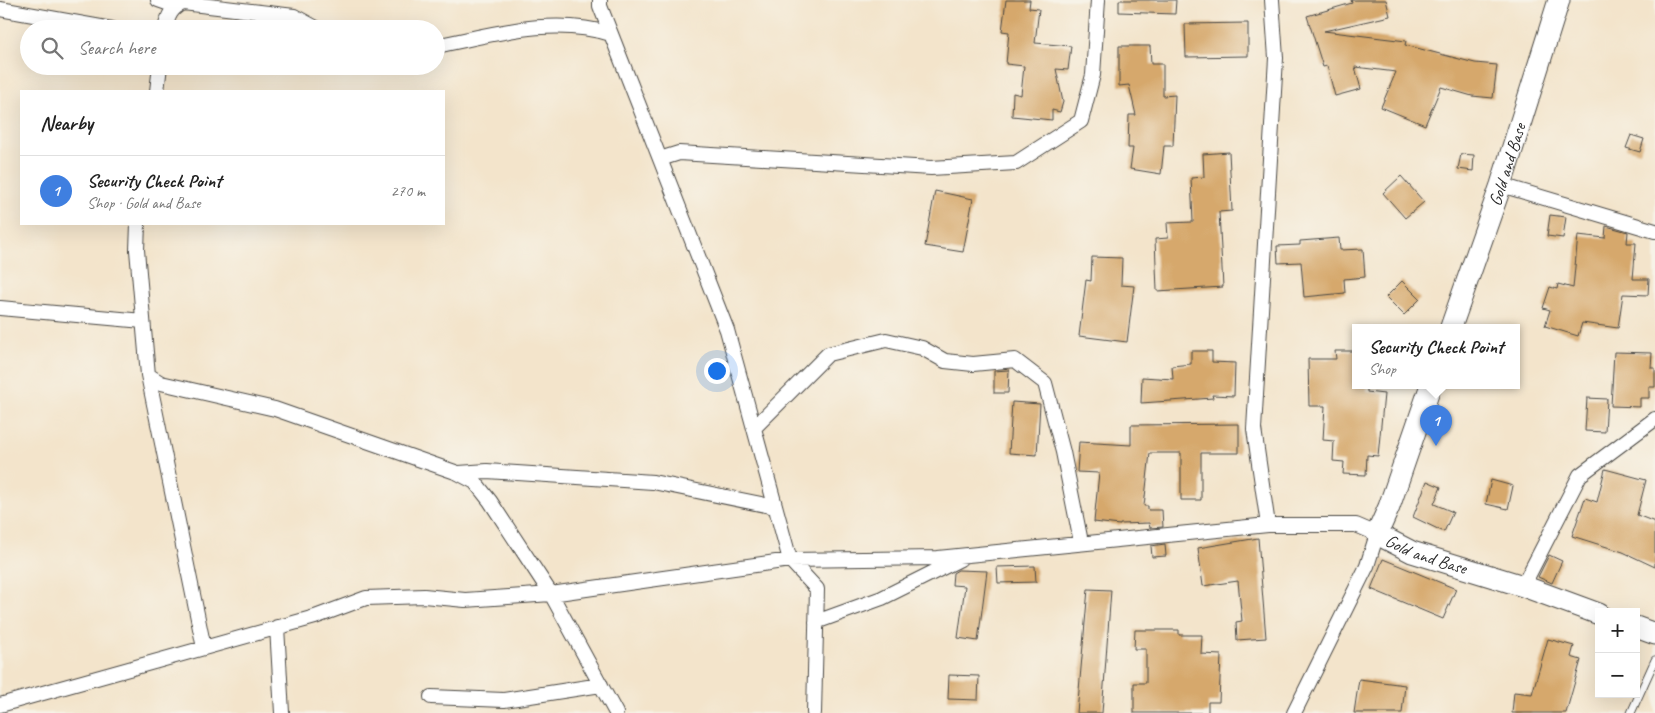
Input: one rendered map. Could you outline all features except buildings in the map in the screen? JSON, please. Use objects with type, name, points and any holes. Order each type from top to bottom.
[{"type":"main road","name":"Gold and Base","points":[[1452,324],[1501,185],[1559,0]]},
{"type":"main road","name":"Gold and Base","points":[[1431,389],[1389,507],[1377,534],[1412,552],[1523,586],[1595,613]]},
{"type":"main road","points":[[1640,628],[1655,634]]},
{"type":"street","points":[[158,0],[175,6]]},
{"type":"street","points":[[600,0],[600,6],[727,330],[790,560],[817,589],[814,713]]},
{"type":"street","points":[[660,159],[679,153],[931,168],[1016,163],[1081,121],[1093,75],[1098,0]]},
{"type":"street","points":[[1268,525],[1254,429],[1276,58],[1272,0]]},
{"type":"street","points":[[167,20],[175,6],[183,3],[294,16],[301,20]]},
{"type":"street","points":[[0,8],[64,20]]},
{"type":"street","points":[[445,44],[537,25],[594,28],[611,34]]},
{"type":"street","points":[[156,90],[159,75]]},
{"type":"street","points":[[1501,185],[1655,230]]},
{"type":"street","points":[[138,225],[137,250],[148,375],[204,648]]},
{"type":"street","points":[[0,308],[143,321]]},
{"type":"street","points":[[754,428],[828,354],[886,340],[922,348],[944,361],[973,364],[1015,360],[1046,383],[1063,452],[1081,542]]},
{"type":"street","points":[[148,375],[161,383],[276,409],[458,473],[475,482],[490,500],[551,594],[616,713]]},
{"type":"street","points":[[1523,586],[1580,475],[1655,419]]},
{"type":"street","points":[[458,473],[487,471],[653,482],[775,507]]},
{"type":"street","points":[[0,705],[277,627],[366,598],[424,596],[465,600],[551,594],[790,560],[938,558],[1081,542],[1268,525],[1356,525],[1377,534],[1367,566],[1294,713]]},
{"type":"street","points":[[816,622],[882,598],[967,556]]},
{"type":"street","points":[[277,627],[282,713]]},
{"type":"street","points":[[431,697],[504,700],[600,686]]},
{"type":"lane","points":[[1631,713],[1655,660]]},
{"type":"place","name":"Security Check Point","points":[[1436,446]]}]
